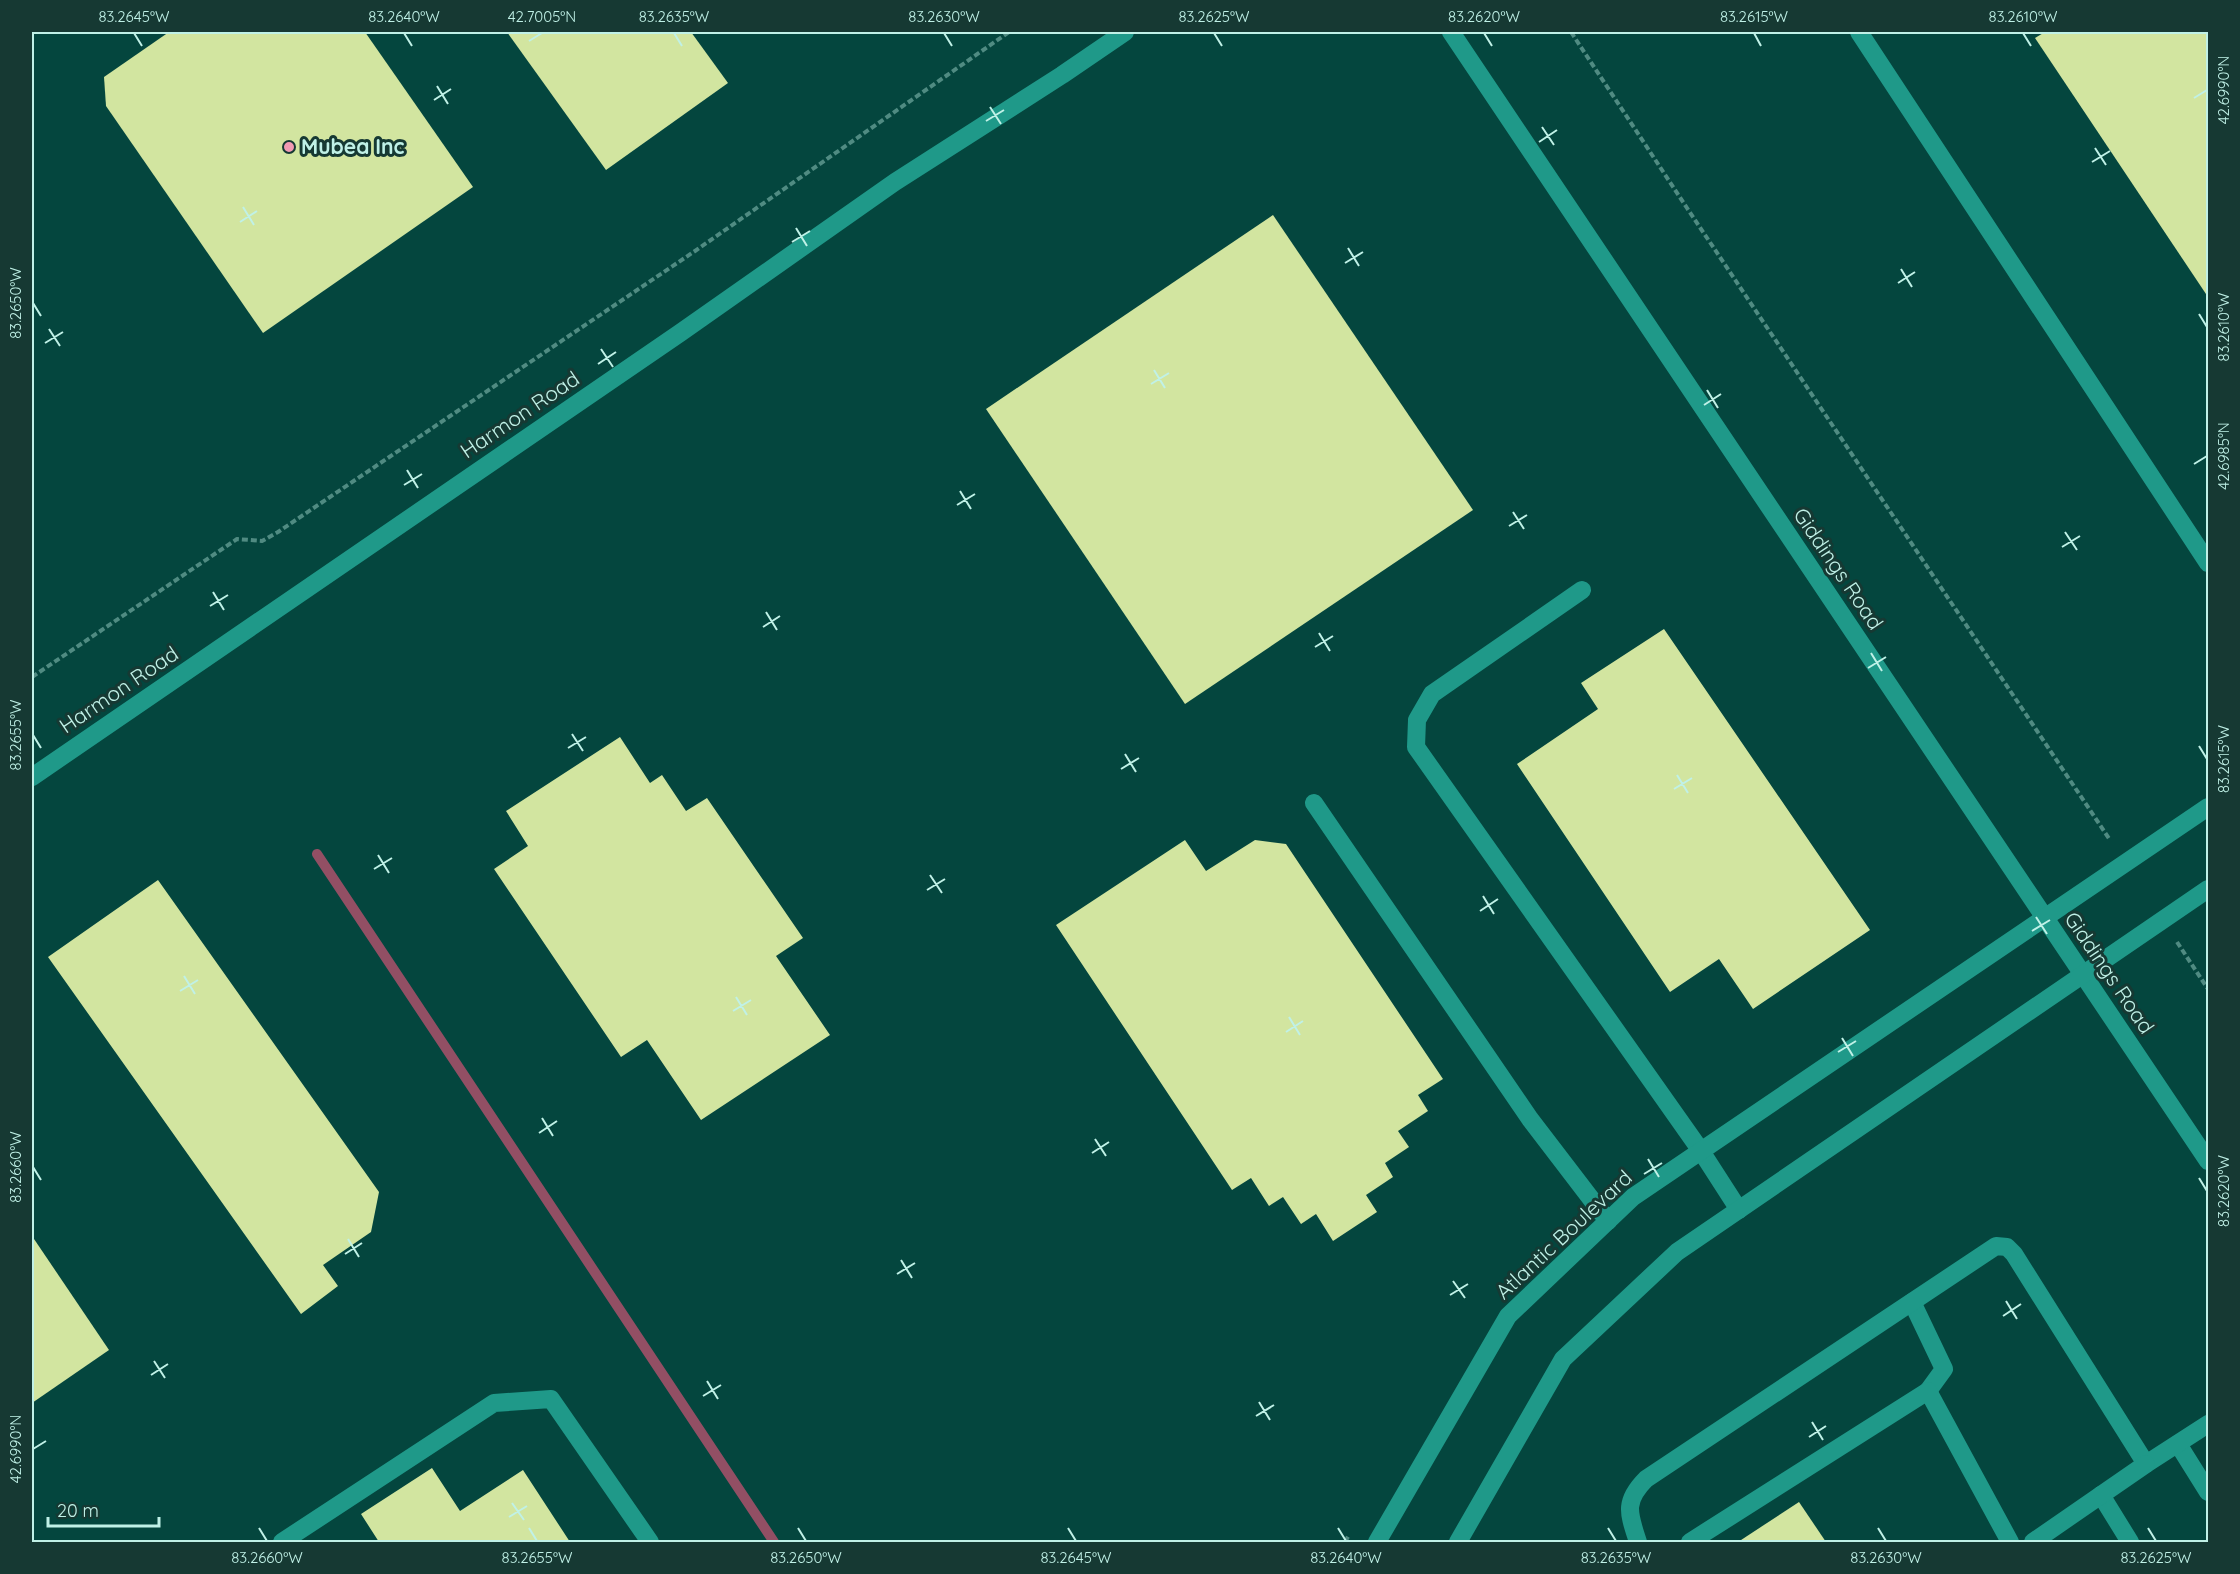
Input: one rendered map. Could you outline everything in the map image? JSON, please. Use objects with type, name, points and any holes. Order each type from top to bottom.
[{"type":"street","name":"Harmon Road","points":[[32,777],[680,333],[895,182],[1125,32]]},
{"type":"street","name":"Giddings Road","points":[[1451,32],[2208,1161]]},
{"type":"street","points":[[1859,32],[2208,563]]},
{"type":"street","points":[[1582,590],[1432,694],[1417,720],[1416,747],[1701,1151],[1738,1210]]},
{"type":"street","points":[[1314,803],[1530,1119],[1608,1221]]},
{"type":"street","name":"Atlantic Boulevard","points":[[1377,1542],[1508,1316],[1633,1197],[2208,807]]},
{"type":"street","points":[[1458,1542],[1563,1359],[1677,1252],[2208,890]]},
{"type":"street","points":[[1638,1542],[1629,1511],[1633,1492],[1646,1479],[1995,1246],[2007,1247],[2014,1254],[2146,1464]]},
{"type":"street","points":[[1690,1542],[1928,1392],[1944,1369],[1912,1302]]},
{"type":"street","points":[[1928,1392],[2010,1542]]},
{"type":"street","points":[[282,1542],[494,1403],[551,1399],[650,1542]]},
{"type":"street","points":[[2033,1542],[2208,1424]]},
{"type":"street","points":[[2178,1444],[2208,1492]]},
{"type":"street","points":[[2101,1495],[2130,1542]]},
{"type":"path","points":[[32,677],[237,539],[262,541],[278,532],[695,251],[1009,32]]},
{"type":"path","points":[[1571,32],[2126,863]]},
{"type":"path","points":[[2164,921],[2208,989]]},
{"type":"building","name":"Mubea Inc","points":[[169,32],[365,32],[473,187],[263,333],[106,106],[104,77]]},
{"type":"building","points":[[507,32],[691,32],[728,83],[606,170]]},
{"type":"building","points":[[2045,32],[2208,32],[2208,297],[2035,38]]},
{"type":"building","points":[[1273,215],[1473,510],[1185,704],[986,409]]},
{"type":"building","points":[[1664,629],[1870,930],[1753,1009],[1719,959],[1670,992],[1517,764],[1598,709],[1581,683]]},
{"type":"building","points":[[620,737],[650,783],[662,775],[686,811],[707,798],[803,938],[776,956],[830,1035],[701,1120],[647,1040],[621,1057],[494,869],[528,846],[506,811]]},
{"type":"building","points":[[1185,840],[1206,871],[1255,840],[1286,844],[1443,1079],[1418,1095],[1428,1111],[1398,1131],[1409,1147],[1385,1163],[1393,1177],[1366,1195],[1377,1212],[1333,1241],[1316,1214],[1301,1224],[1283,1197],[1269,1206],[1251,1178],[1232,1190],[1056,925]]},
{"type":"building","points":[[158,880],[379,1192],[371,1232],[323,1265],[338,1286],[301,1314],[48,957]]},
{"type":"building","points":[[32,1236],[109,1350],[32,1403]]},
{"type":"building","points":[[432,1468],[460,1511],[523,1470],[570,1542],[379,1542],[361,1514]]},
{"type":"building","points":[[1799,1502],[1826,1542],[1738,1542]]},
{"type":"waterway","points":[[317,854],[774,1542]]},
{"type":"place","name":"Mubea Inc","points":[[289,147]]}]
